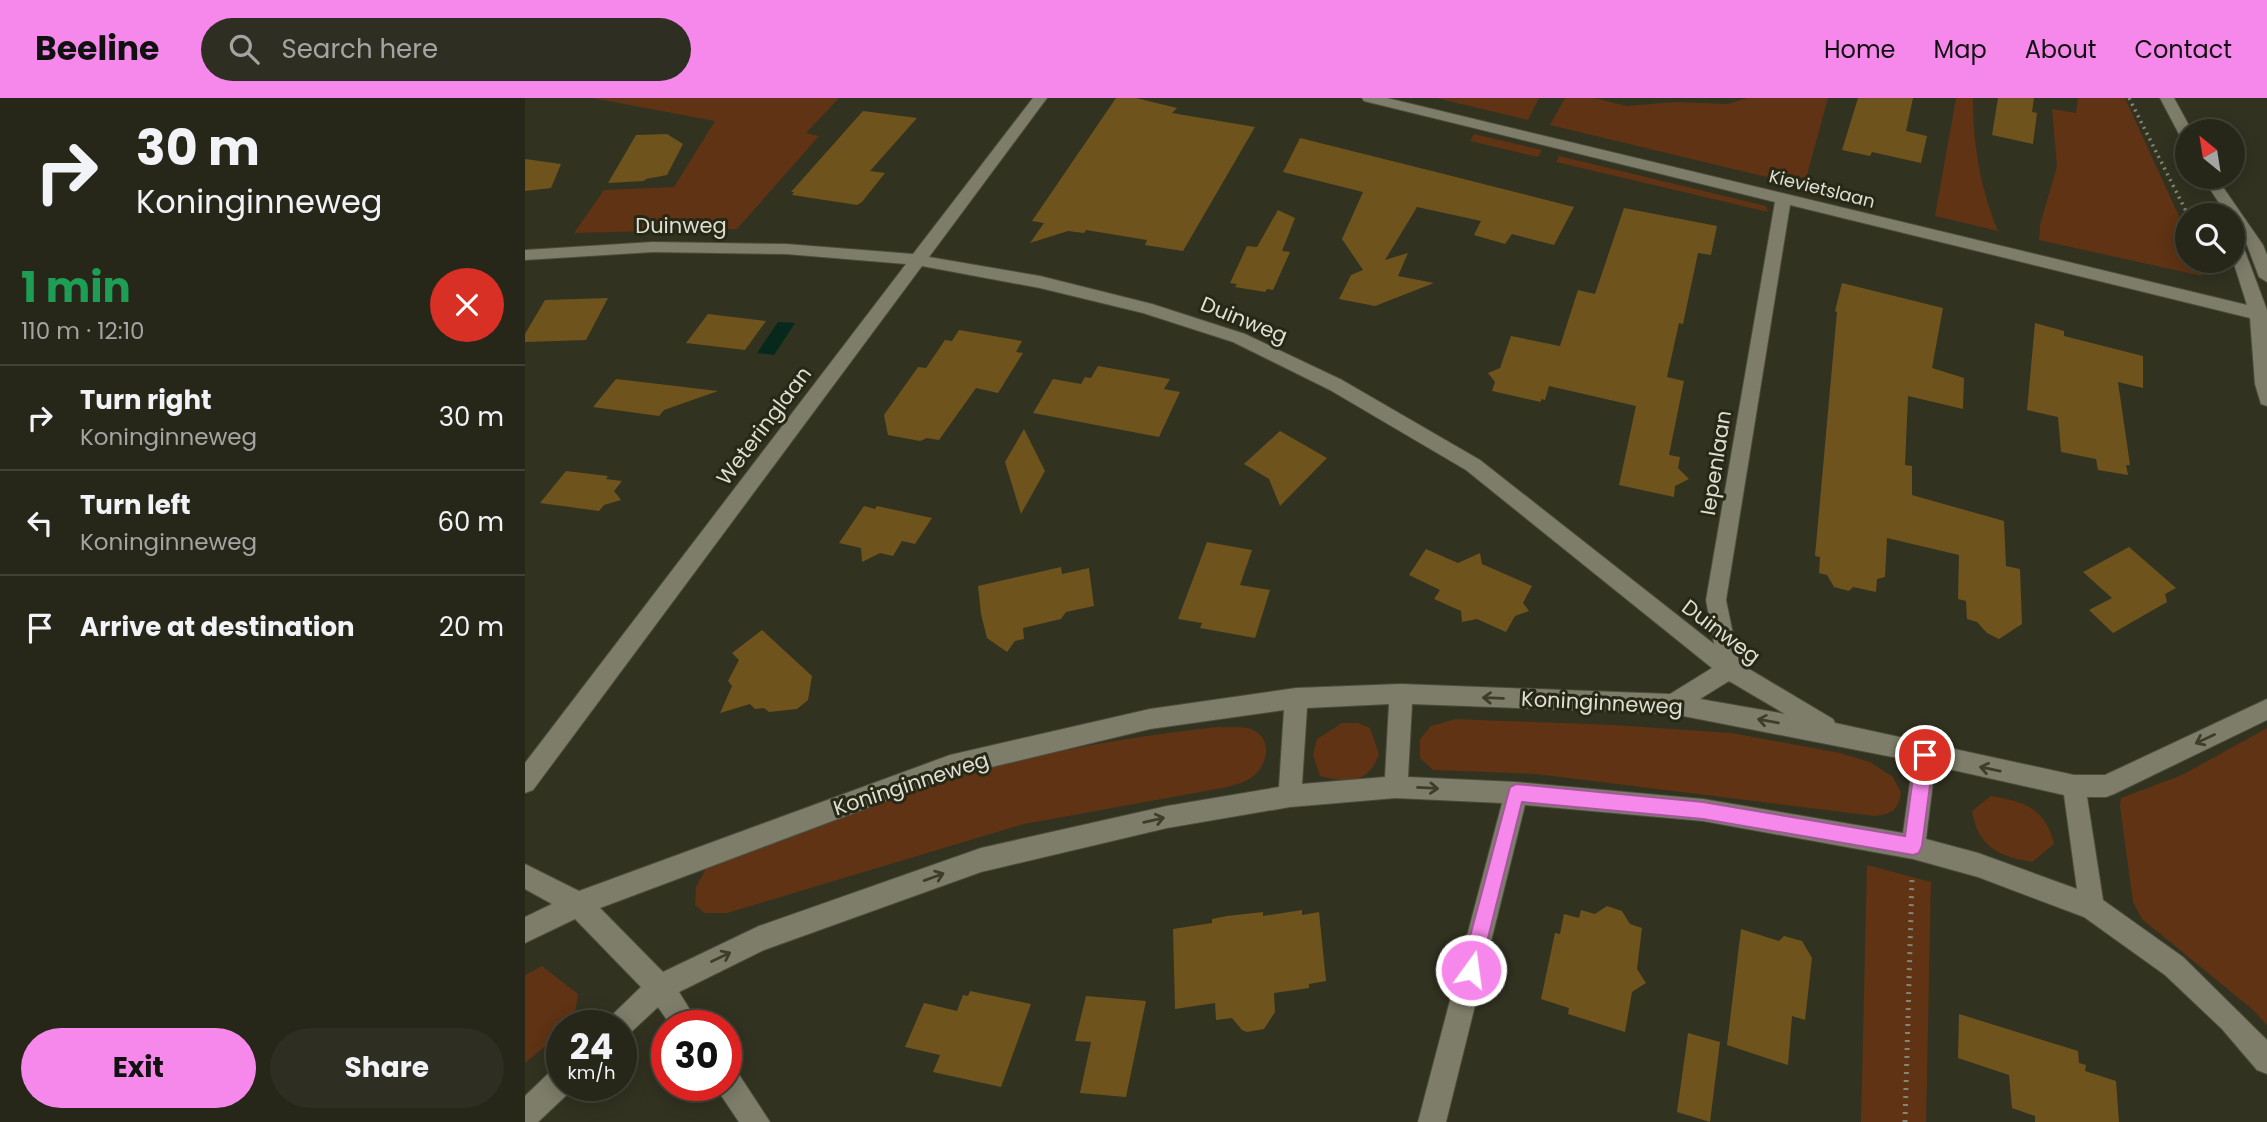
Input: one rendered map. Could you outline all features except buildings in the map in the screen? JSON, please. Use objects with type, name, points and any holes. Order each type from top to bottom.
[{"type":"street","name":"Weteringlaan","points":[[525,782],[1040,98]]},
{"type":"street","name":"Kievietslaan","points":[[1369,98],[2262,315]]},
{"type":"street","points":[[2167,98],[2178,119]]},
{"type":"street","points":[[2216,189],[2255,245],[2267,277]]},
{"type":"street","name":"Iepenlaan","points":[[1729,669],[1716,600],[1783,200]]},
{"type":"street","name":"Duinweg","points":[[525,255],[653,247],[786,249],[916,260],[1040,282],[1146,308],[1239,338],[1336,385],[1473,465],[1729,669],[1839,734]]},
{"type":"street","points":[[2245,270],[2262,315],[2262,376],[2267,399]]},
{"type":"street","points":[[1673,704],[1729,669]]},
{"type":"street","points":[[1396,787],[1401,695]]},
{"type":"street","name":"Koninginneweg","points":[[525,930],[578,904],[950,766],[1150,719],[1296,698],[1401,695],[1673,704],[1839,734],[2074,786],[2106,786],[2267,709]]},
{"type":"street","points":[[1290,796],[1296,698]]},
{"type":"street","points":[[1913,846],[1925,755]]},
{"type":"street","points":[[2074,786],[2092,906]]},
{"type":"street","points":[[636,1010],[660,987],[759,939],[981,860],[1167,817],[1290,796],[1396,787],[1516,793],[1703,810],[1913,846],[1978,865],[2092,906],[2174,966],[2231,1020],[2267,1060]]},
{"type":"street","points":[[1432,1122],[1516,793]]},
{"type":"street","points":[[525,876],[578,904],[660,987],[676,1010]]},
{"type":"street","points":[[525,1115],[546,1095]]},
{"type":"street","points":[[741,1101],[756,1122]]},
{"type":"path","points":[[2129,98],[2182,203]]},
{"type":"path","points":[[1905,1122],[1913,846]]},
{"type":"shaded area","points":[[592,98],[839,98],[806,133],[819,136],[737,229],[574,233],[604,190],[674,187],[715,121]]},
{"type":"shaded area","points":[[1436,98],[1539,98],[1528,120]]},
{"type":"shaded area","points":[[1565,98],[1594,98],[1627,106],[1675,102],[1728,104],[1747,98],[1828,98],[1804,186],[1550,125]]},
{"type":"shaded area","points":[[1956,98],[1973,98],[1979,166],[1998,231],[1935,216]]},
{"type":"shaded area","points":[[2078,98],[2125,98],[2175,208],[2175,270],[2039,240],[2040,225],[2057,166],[2052,109],[2076,113]]},
{"type":"shaded area","points":[[1474,134],[1542,150],[1538,157],[1470,141]]},
{"type":"shaded area","points":[[1559,156],[1766,206],[1768,212],[1556,162]]},
{"type":"shaded area","points":[[778,322],[795,323],[774,355],[757,353]]},
{"type":"shaded area","points":[[1455,719],[1732,733],[1840,753],[1870,762],[1893,777],[1901,793],[1893,810],[1875,816],[1536,774],[1433,770],[1420,758],[1420,739],[1431,726]]},
{"type":"shaded area","points":[[1342,723],[1358,723],[1370,728],[1379,754],[1369,772],[1355,779],[1339,780],[1320,776],[1313,755],[1317,739]]},
{"type":"shaded area","points":[[1217,727],[1251,729],[1263,739],[1266,746],[1264,762],[1255,775],[1244,782],[1024,824],[727,913],[705,913],[695,905],[696,887],[707,867],[894,796],[1031,757]]},
{"type":"shaded area","points":[[2267,728],[2267,1025],[2252,1009],[2142,919],[2133,902],[2120,806],[2121,798],[2182,775]]},
{"type":"shaded area","points":[[1991,796],[2023,804],[2039,814],[2054,844],[2032,862],[2009,857],[1991,848],[1979,833],[1972,811]]},
{"type":"shaded area","points":[[1867,865],[1931,882],[1926,1122],[1861,1122]]},
{"type":"shaded area","points":[[542,966],[578,994],[576,1010],[546,1010],[546,1045],[525,1063],[525,975]]},
{"type":"route","points":[[1471,970],[1516,793],[1703,810],[1913,846],[1925,755]]}]
